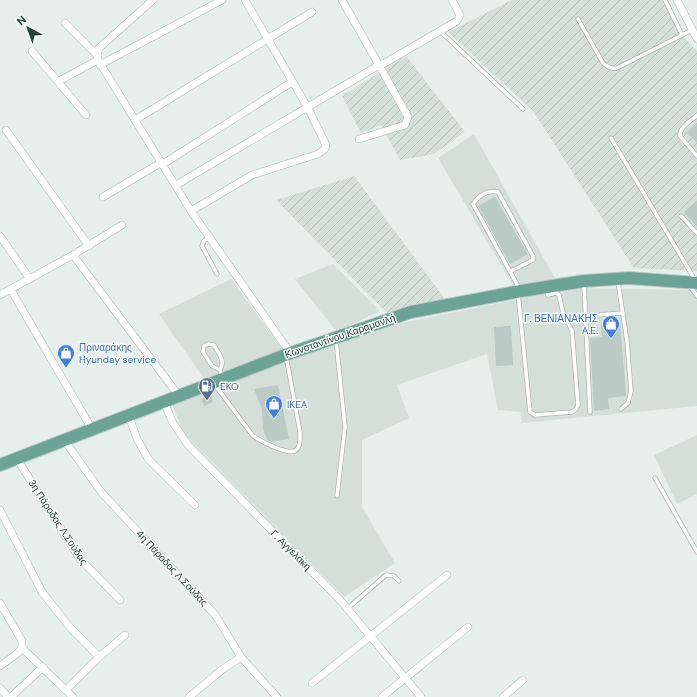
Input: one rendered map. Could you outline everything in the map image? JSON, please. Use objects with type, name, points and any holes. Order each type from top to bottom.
[{"type":"main road","name":"Κωνσταντίνου Καραμανλή","points":[[0,465],[93,431],[179,396],[219,377],[411,312],[520,291],[584,281],[618,279],[694,283]]},
{"type":"street","points":[[98,60],[99,48],[153,0]]},
{"type":"street","points":[[59,81],[98,60],[222,0]]},
{"type":"street","points":[[191,211],[252,175],[322,152],[326,145],[308,108],[244,0]]},
{"type":"street","points":[[342,0],[408,117],[408,122],[405,125],[359,139]]},
{"type":"street","points":[[176,185],[459,18],[459,11],[452,0]]},
{"type":"street","points":[[677,0],[697,39]]},
{"type":"street","points":[[135,120],[267,38],[312,12]]},
{"type":"street","points":[[65,23],[98,60],[191,211],[288,354]]},
{"type":"street","points":[[32,51],[59,81],[86,115]]},
{"type":"street","points":[[103,197],[162,163],[292,82]]},
{"type":"street","points":[[6,130],[89,246]]},
{"type":"street","points":[[0,295],[89,246],[122,225]]},
{"type":"street","points":[[0,236],[30,279]]},
{"type":"street","points":[[73,255],[179,396]]},
{"type":"street","points":[[11,290],[93,431]]},
{"type":"street","name":"Γ. Αγγελάκη","points":[[164,402],[173,423],[188,445],[348,608],[421,697]]},
{"type":"street","points":[[129,416],[137,440],[149,460],[195,505]]},
{"type":"street","name":"4η Πάροδος Λ.Σούδας","points":[[65,441],[102,493],[216,616],[241,657],[277,697]]},
{"type":"street","name":"3η Πάροδος Λ.Σούδας","points":[[18,459],[80,559],[120,600]]},
{"type":"street","points":[[0,510],[42,592],[68,625],[99,657]]},
{"type":"street","points":[[312,683],[372,636],[410,603],[448,575]]},
{"type":"street","points":[[0,604],[22,641],[22,648],[18,653],[0,666]]},
{"type":"street","points":[[382,697],[468,627]]},
{"type":"street","points":[[66,690],[99,657],[125,635]]},
{"type":"street","points":[[22,648],[73,697]]},
{"type":"street","points":[[189,697],[223,669],[241,657]]},
{"type":"street","points":[[0,688],[10,697],[43,667]]},
{"type":"street","points":[[503,697],[524,680]]},
{"type":"lane","points":[[665,0],[682,35]]},
{"type":"lane","points":[[578,19],[603,63],[608,67],[613,68],[692,30]]},
{"type":"lane","points":[[440,30],[523,109]]},
{"type":"lane","points":[[697,115],[681,129],[680,136],[697,156]]},
{"type":"lane","points":[[612,138],[694,283],[697,296]]},
{"type":"lane","points":[[511,271],[533,260],[533,256],[498,192],[487,192],[480,196],[474,204],[511,271],[520,291],[530,412],[535,415],[572,412],[576,410],[578,405],[572,331],[563,313],[559,295],[548,294],[545,287]]},
{"type":"lane","points":[[681,216],[697,233]]},
{"type":"lane","points":[[209,238],[204,241],[202,246],[217,274]]},
{"type":"lane","points":[[618,279],[627,341],[631,391],[628,402],[621,409]]},
{"type":"lane","points":[[584,281],[590,412]]},
{"type":"lane","points":[[585,316],[623,313]]},
{"type":"lane","points":[[336,338],[345,427],[337,496]]},
{"type":"lane","points":[[219,377],[222,367],[222,358],[214,345],[208,344],[204,346],[203,352],[254,436],[260,441],[286,451],[295,452],[299,448],[300,432],[288,354]]},
{"type":"lane","points":[[655,478],[697,552]]},
{"type":"lane","points":[[348,608],[386,575],[394,576],[399,581]]},
{"type":"shaded area","points":[[512,0],[668,0],[685,38],[697,51],[697,271],[634,268],[533,111],[448,32]]},
{"type":"shaded area","points":[[406,56],[465,132],[434,154],[400,160],[381,125],[361,133],[342,96]]},
{"type":"shaded area","points":[[474,134],[555,278],[514,287],[438,158]]},
{"type":"shaded area","points":[[354,176],[445,299],[387,313],[276,200]]},
{"type":"shaded area","points":[[333,264],[380,311],[337,332],[295,279]]},
{"type":"shaded area","points":[[231,279],[283,350],[205,380],[159,314]]},
{"type":"shaded area","points":[[574,288],[697,290],[697,406],[522,423],[521,412],[498,410],[487,354],[397,385],[409,418],[362,440],[362,507],[395,563],[344,597],[183,433],[172,403],[377,328]]},
{"type":"shaded area","points":[[697,435],[697,494],[677,504],[654,455]]},
{"type":"building","points":[[697,123],[697,143],[687,132]]},
{"type":"building","points":[[495,197],[528,254],[510,264],[478,206]]},
{"type":"building","points":[[697,200],[697,227],[684,212]]},
{"type":"building","points":[[620,323],[626,396],[608,398],[609,409],[594,411],[590,338],[602,337],[601,325]]},
{"type":"building","points":[[511,326],[513,365],[496,366],[494,327]]},
{"type":"building","name":"IKEA","points":[[278,385],[289,439],[270,442],[267,440],[263,429],[262,409],[254,389]]},
{"type":"building","points":[[211,395],[213,402],[204,406],[201,399]]},
{"type":"place","name":"Γ. ΒΕΝΙΑΝΑΚΗΣ A.E.","points":[[611,339]]},
{"type":"place","name":"Πριναράκης Hyunday service","points":[[66,368]]},
{"type":"place","name":"EKO","points":[[207,401]]},
{"type":"place","name":"IKEA","points":[[274,419]]}]
